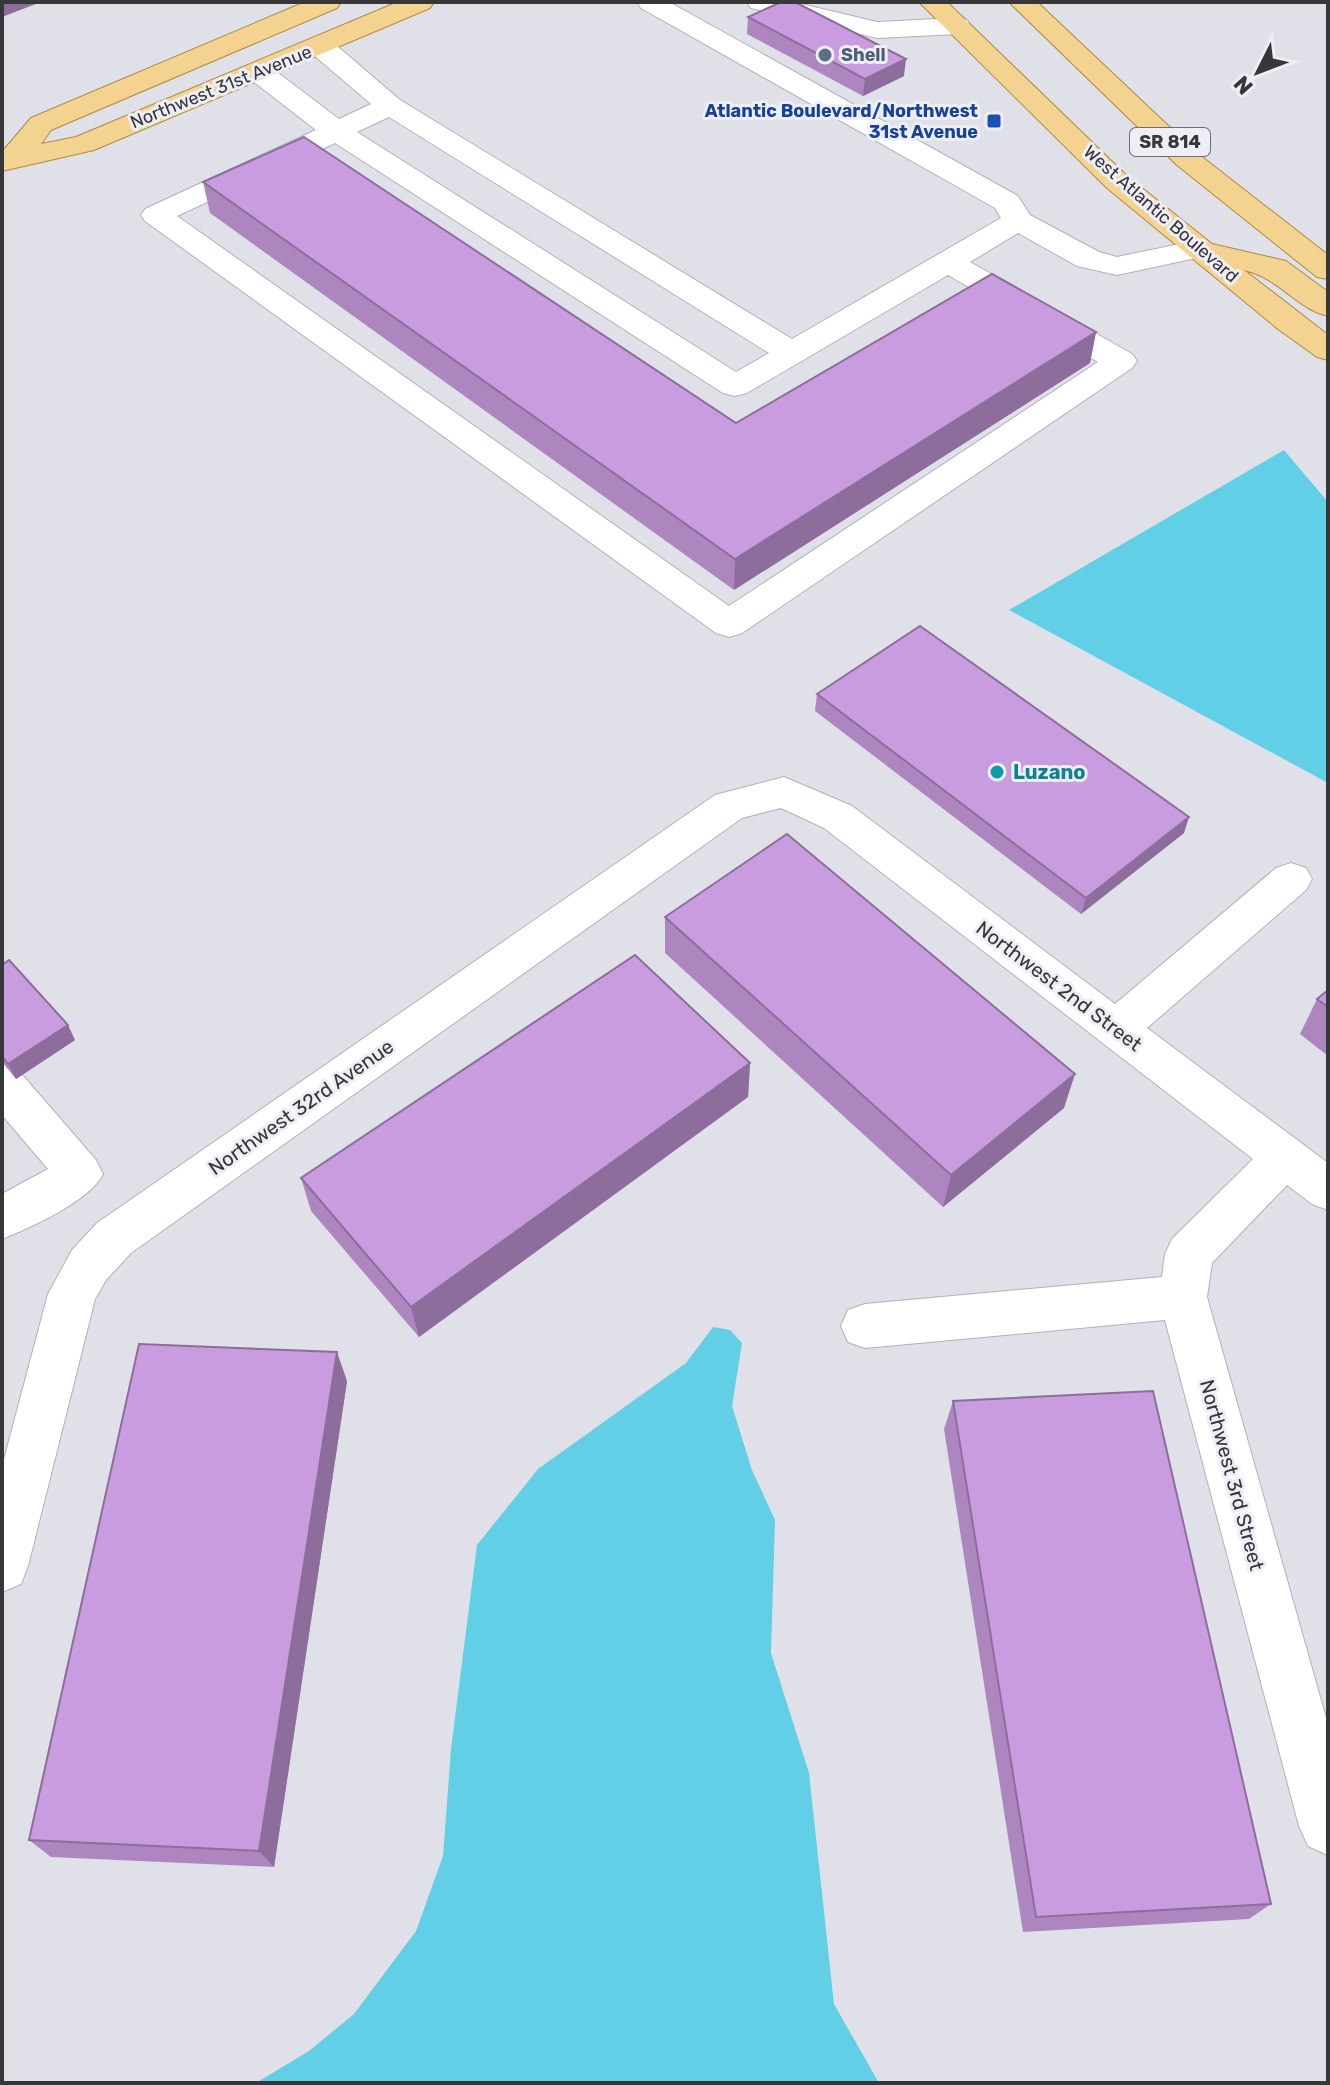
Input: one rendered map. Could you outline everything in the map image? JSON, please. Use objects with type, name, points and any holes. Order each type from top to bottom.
[{"type":"main road","name":"Northwest 31st Avenue","points":[[7,155],[41,124],[328,2]]},
{"type":"main road","name":"Northwest 31st Avenue","points":[[7,155],[84,144],[421,2]]},
{"type":"main road","name":"West Atlantic Boulevard","points":[[932,2],[1117,182],[1328,350]]},
{"type":"main road","name":"SR 814","points":[[1022,2],[1187,159],[1328,270]]},
{"type":"main road","points":[[1199,249],[1275,268],[1328,307]]},
{"type":"street","points":[[650,2],[1007,202],[1018,221],[1088,259],[1117,266],[1199,249]]},
{"type":"street","points":[[760,2],[877,30],[958,26]]},
{"type":"street","points":[[320,46],[390,106],[792,353]]},
{"type":"street","points":[[259,72],[336,131],[735,386],[1018,221]]},
{"type":"street","points":[[390,106],[156,215],[729,624],[1121,361],[947,262]]},
{"type":"street","name":"Northwest 2nd Street","points":[[784,792],[838,817],[1328,1190]]},
{"type":"street","name":"Northwest 32rd Avenue","points":[[2,1566],[72,1294],[89,1265],[114,1238],[729,806],[784,792]]},
{"type":"street","points":[[1116,1029],[1291,879]]},
{"type":"street","points":[[2,1083],[80,1174],[2,1218]]},
{"type":"street","name":"Northwest 3rd Street","points":[[1284,1158],[1189,1254],[1183,1297],[1328,1826]]},
{"type":"street","points":[[865,1326],[1183,1297]]},
{"type":"water","points":[[1284,450],[1328,502],[1328,783],[1009,610]]},
{"type":"water","points":[[713,1327],[730,1330],[742,1343],[732,1406],[752,1470],[775,1520],[771,1653],[809,1773],[834,2004],[879,2083],[256,2083],[309,2051],[354,2014],[416,1931],[443,1856],[451,1749],[477,1545],[538,1469],[686,1363]]},
{"type":"building","points":[[781,2],[795,2],[906,59],[865,79],[748,17]]},
{"type":"building","points":[[304,137],[736,423],[992,274],[1096,332],[735,559],[203,182]]},
{"type":"building","name":"Luzano","points":[[920,626],[1189,817],[1086,898],[817,694]]},
{"type":"building","points":[[787,834],[1075,1074],[951,1175],[665,917]]},
{"type":"building","points":[[635,955],[750,1063],[411,1307],[301,1178]]},
{"type":"building","points":[[9,960],[68,1025],[8,1064],[2,1056],[2,965]]},
{"type":"building","points":[[1328,990],[1328,1007],[1317,999]]},
{"type":"building","points":[[139,1344],[337,1352],[259,1851],[29,1840]]},
{"type":"building","points":[[1153,1391],[1271,1904],[1036,1917],[953,1401]]},
{"type":"place","name":"Shell","points":[[825,55]]},
{"type":"place","name":"Atlantic Boulevard/Northwest 31st Avenue","points":[[994,121]]},
{"type":"place","name":"Luzano","points":[[997,772]]}]
